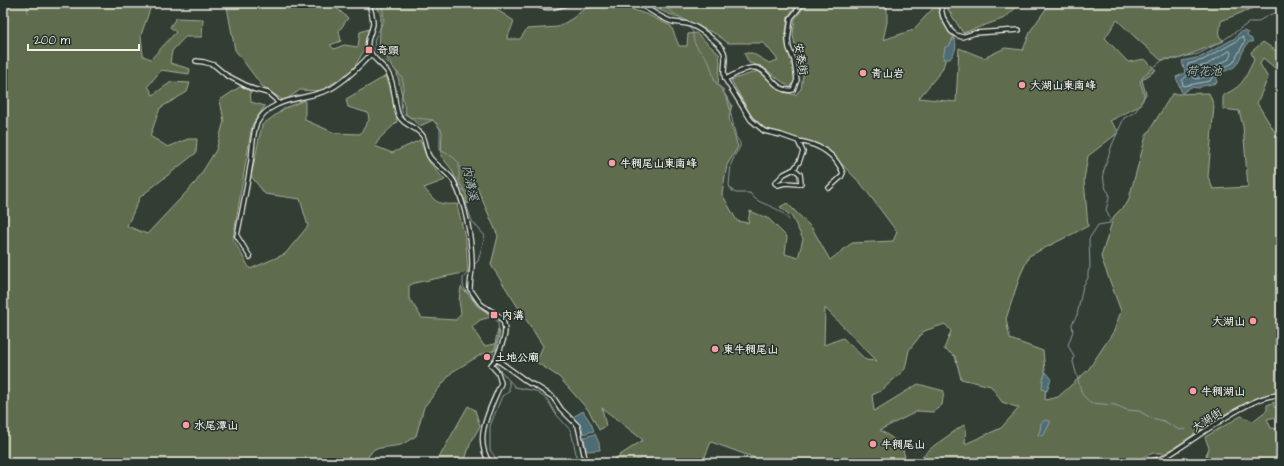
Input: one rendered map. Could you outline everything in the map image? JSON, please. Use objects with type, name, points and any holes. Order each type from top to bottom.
[{"type":"street","points":[[368,3],[372,14],[373,24],[368,46],[371,54],[389,74],[399,115],[403,123],[420,132],[425,140],[429,155],[434,163],[444,170],[454,182],[469,229],[472,266],[470,289],[480,303],[499,317],[504,324],[504,339],[496,359],[491,365],[498,373],[501,383],[484,428],[484,451],[490,463]]},
{"type":"street","points":[[534,3],[540,7],[548,8],[569,3]]},
{"type":"street","points":[[638,3],[648,10],[673,22],[687,24],[700,30],[722,48],[725,58],[723,72],[725,79],[751,120],[764,131],[806,142],[826,151],[830,153],[840,164],[843,173],[829,188]]},
{"type":"street","name":"安泰街","points":[[725,79],[751,67],[758,68],[780,88],[789,91],[793,90],[797,80],[794,60],[789,48],[788,40],[790,18],[803,3]]},
{"type":"street","points":[[940,3],[943,17],[951,31],[956,35],[962,37],[976,33],[1018,30]]},
{"type":"street","points":[[250,257],[237,236],[248,181],[256,124],[264,113],[279,104],[317,94],[332,88],[354,72],[371,54]]},
{"type":"street","points":[[196,61],[214,65],[226,75],[252,89],[268,93],[279,104]]},
{"type":"street","points":[[794,168],[800,174],[801,183],[784,183],[778,185],[775,183],[784,174],[794,168],[799,162],[803,152],[798,141]]},
{"type":"street","points":[[496,359],[528,383],[536,386],[553,397],[561,409],[578,426],[586,463]]},
{"type":"street","name":"大湖街","points":[[1144,463],[1163,458],[1225,418],[1247,406],[1270,396],[1281,395]]},
{"type":"green space","points":[[3,3],[152,3],[141,35],[143,56],[151,59],[176,32],[170,27],[176,18],[203,19],[202,37],[185,37],[172,51],[170,63],[190,69],[189,74],[161,70],[148,86],[153,95],[171,82],[190,83],[187,92],[160,108],[150,136],[168,147],[188,139],[197,139],[196,153],[140,197],[127,226],[147,234],[196,182],[216,150],[224,121],[220,100],[241,86],[250,91],[251,102],[265,106],[252,125],[233,239],[250,269],[285,254],[308,226],[300,199],[265,194],[251,176],[262,125],[285,108],[305,100],[305,120],[335,133],[360,134],[369,120],[368,113],[348,107],[346,99],[386,76],[394,101],[397,122],[380,138],[375,146],[392,153],[420,140],[429,162],[445,180],[424,188],[438,202],[445,204],[457,204],[466,242],[468,272],[414,283],[409,286],[409,298],[422,318],[456,320],[461,313],[459,300],[461,287],[491,317],[480,320],[472,327],[484,346],[495,344],[498,329],[500,332],[496,350],[482,354],[452,372],[424,407],[416,436],[401,445],[374,449],[363,463],[3,463]]},
{"type":"green space","points":[[222,3],[334,3],[333,5],[348,18],[339,31],[341,41],[330,45],[334,49],[344,45],[358,47],[360,32],[369,29],[366,47],[352,71],[321,91],[300,90],[284,101],[262,86],[235,50],[227,7]]},
{"type":"green space","points":[[376,3],[491,3],[493,7],[514,21],[507,39],[520,39],[527,29],[558,27],[584,9],[614,3],[648,15],[671,26],[679,46],[687,46],[688,34],[696,33],[719,54],[720,63],[718,84],[732,105],[729,118],[738,147],[727,165],[722,194],[737,221],[748,223],[750,211],[769,219],[787,237],[785,254],[798,258],[803,239],[792,217],[780,207],[787,203],[812,228],[830,260],[852,243],[893,241],[897,232],[862,185],[828,150],[764,128],[751,115],[731,80],[758,71],[775,86],[785,92],[795,95],[801,89],[804,67],[797,55],[793,35],[795,19],[807,3],[887,3],[887,22],[883,40],[913,30],[936,5],[954,35],[942,70],[919,98],[956,102],[959,48],[984,58],[1005,48],[1023,50],[1031,30],[1050,3],[1265,3],[1221,21],[1219,36],[1224,41],[1178,59],[1161,60],[1117,20],[1105,38],[1128,62],[1145,59],[1156,70],[1142,80],[1146,94],[1139,106],[1110,121],[1119,132],[1088,156],[1084,180],[1088,226],[1029,256],[1020,276],[1006,319],[1010,339],[1043,351],[1046,380],[1045,400],[1058,397],[1088,370],[1114,331],[1121,311],[1101,257],[1114,216],[1128,202],[1146,136],[1172,94],[1209,93],[1214,106],[1208,177],[1213,189],[1248,187],[1243,126],[1239,111],[1223,109],[1223,95],[1230,92],[1243,81],[1254,60],[1251,52],[1263,42],[1281,54],[1281,73],[1263,58],[1260,64],[1268,78],[1257,103],[1281,142],[1281,394],[1262,396],[1223,415],[1166,453],[1153,453],[1129,463],[914,463],[935,445],[965,424],[965,444],[1001,428],[1019,408],[1002,402],[991,386],[961,379],[955,356],[944,349],[951,331],[945,324],[924,331],[909,350],[905,369],[881,391],[872,395],[874,411],[918,384],[944,391],[942,405],[933,412],[918,411],[880,430],[901,444],[907,463],[757,463],[758,459],[711,442],[704,459],[714,463],[658,463],[655,460],[642,458],[632,463],[608,463],[643,440],[602,408],[606,426],[599,430],[589,411],[559,377],[536,362],[543,346],[491,265],[498,236],[472,176],[471,202],[466,204],[452,170],[441,156],[442,131],[433,120],[420,126],[406,114],[397,73],[379,47],[381,17]],"holes":[[[825,308],[877,361],[866,360],[843,338],[824,345]]]},
{"type":"green space","points":[[643,3],[798,3],[788,17],[785,40],[790,58],[797,68],[797,77],[792,89],[761,66],[749,63],[744,53],[752,53],[769,63],[778,60],[764,43],[728,43],[716,34]]},
{"type":"green space","points":[[945,3],[1021,3],[1005,18],[963,33]]},
{"type":"green space","points":[[1274,402],[1274,407],[1281,409],[1281,416],[1267,419],[1271,428],[1281,429],[1281,463],[1210,463],[1206,455],[1209,448],[1205,437],[1241,416],[1253,421],[1267,410],[1267,405]]},
{"type":"green space","points":[[468,406],[475,410],[480,426],[471,442],[464,463],[436,463]]},
{"type":"water","name":"荷花池","points":[[1244,31],[1248,33],[1247,35],[1253,42],[1249,42],[1236,65],[1220,74],[1216,79],[1217,83],[1199,88],[1191,87],[1182,93],[1176,77],[1185,73],[1182,61],[1201,57],[1235,38],[1240,32]]},
{"type":"water","points":[[954,38],[956,46],[953,54],[950,59],[943,59],[945,47],[949,46]]},
{"type":"water","points":[[1046,372],[1051,378],[1047,391],[1042,389],[1043,379]]},
{"type":"water","points":[[583,411],[591,423],[594,431],[583,434],[582,427],[573,417]]},
{"type":"water","points":[[1045,420],[1050,421],[1050,423],[1044,435],[1038,435],[1041,423]]},
{"type":"water","points":[[595,434],[600,450],[586,451],[584,437]]},
{"type":"waterway","points":[[27,3],[28,14]]},
{"type":"waterway","name":"內溝溪","points":[[382,3],[384,20],[375,38],[374,49],[402,77],[404,86],[401,98],[402,112],[409,117],[433,120],[440,128],[440,150],[453,157],[459,163],[459,181],[466,194],[467,207],[472,221],[485,236],[478,261],[474,265]]},
{"type":"waterway","points":[[660,3],[686,22]]},
{"type":"waterway","points":[[1186,429],[1179,430],[1164,421],[1151,418],[1139,411],[1127,410],[1115,405],[1090,403],[1082,394],[1073,362],[1074,357],[1068,345],[1073,331],[1072,324],[1077,315],[1083,286],[1088,278],[1090,267],[1089,239],[1098,225],[1110,223],[1106,210],[1109,193],[1106,189],[1103,173],[1112,145],[1124,118],[1135,112],[1143,100],[1144,95],[1140,82],[1144,75],[1164,59],[1178,59],[1198,54],[1219,43],[1250,22],[1257,22],[1269,15],[1281,11]]},
{"type":"waterway","points":[[687,25],[693,32],[693,38],[697,47],[708,60],[715,82],[723,89],[728,101],[736,137],[740,143],[740,147],[731,164],[730,188],[736,193],[750,193],[758,201],[779,211],[789,220]]},
{"type":"waterway","name":"內溝溪","points":[[470,270],[463,278],[463,286],[477,306],[493,316],[498,322],[499,337],[492,355],[493,357]]},
{"type":"waterway","name":"內溝溪","points":[[496,363],[499,369],[515,387],[535,391],[547,399],[555,413],[571,431],[577,463]]},
{"type":"waterway","points":[[498,463],[490,450],[490,426],[502,396],[509,392],[509,381]]},
{"type":"place","name":"奇頭","points":[[369,50]]},
{"type":"place","name":"青山岩","points":[[863,73]]},
{"type":"place","name":"大湖山東南峰","points":[[1022,85]]},
{"type":"place","name":"牛稠尾山東南峰","points":[[612,163]]},
{"type":"place","name":"內溝","points":[[494,315]]},
{"type":"place","name":"大湖山","points":[[1253,321]]},
{"type":"place","name":"東牛稠尾山","points":[[715,349]]},
{"type":"place","name":"土地公廟","points":[[487,357]]},
{"type":"place","name":"牛稠湖山","points":[[1193,391]]},
{"type":"place","name":"水尾潭山","points":[[186,425]]},
{"type":"place","name":"牛稠尾山","points":[[873,444]]}]
